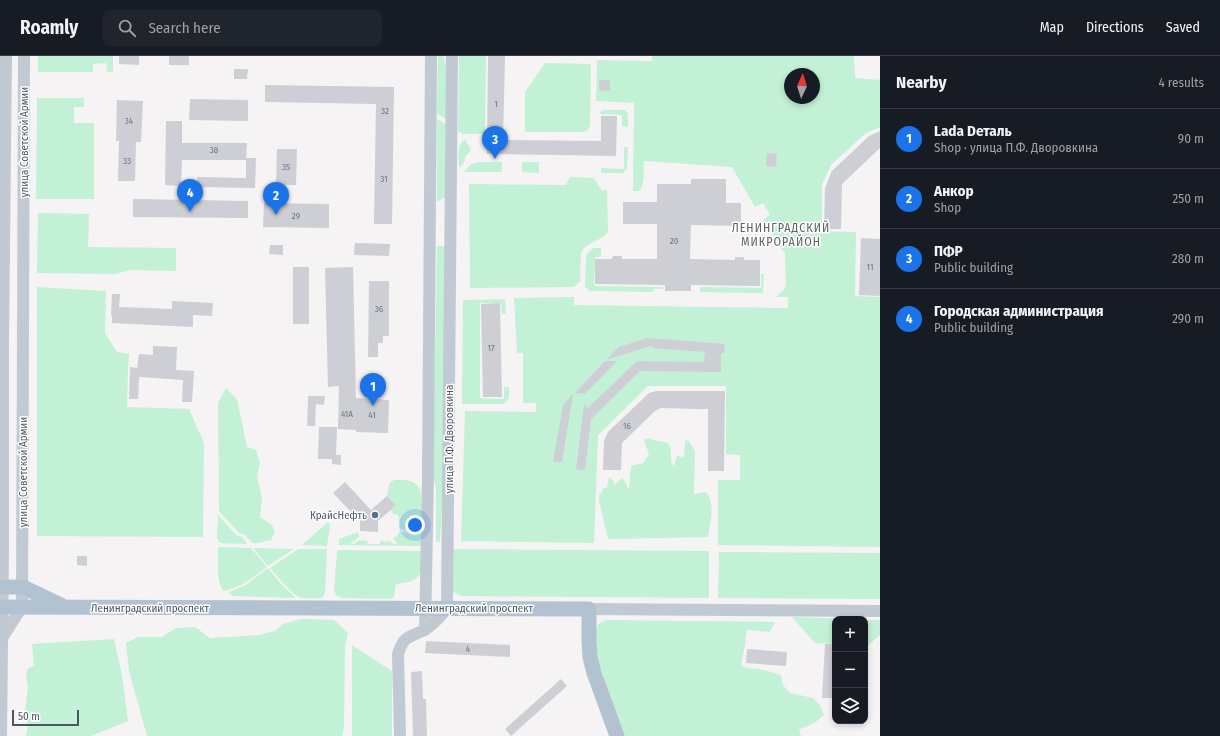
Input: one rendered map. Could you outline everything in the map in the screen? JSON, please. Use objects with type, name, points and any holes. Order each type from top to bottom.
[{"type":"main road","name":"Ленинградский проспект","points":[[1,587],[23,587],[67,608]]},
{"type":"main road","name":"Ленинградский проспект","points":[[1,607],[588,609]]},
{"type":"main road","points":[[588,609],[590,657],[594,673],[617,736]]},
{"type":"street","name":"улица Советской Армии","points":[[1,736],[3,300],[6,56]]},
{"type":"street","name":"улица Советской Армии","points":[[2,638],[22,607],[23,587],[24,56]]},
{"type":"street","name":"улица П.Ф. Дворовкина","points":[[425,630],[428,469],[431,56]]},
{"type":"street","name":"улица П.Ф. Дворовкина","points":[[447,608],[452,56]]},
{"type":"street","points":[[430,238],[450,238]]},
{"type":"street","points":[[3,300],[23,300]]},
{"type":"street","points":[[400,736],[398,654],[402,643],[410,636],[425,630],[438,619],[447,608]]},
{"type":"street","name":"Ленинградский проспект","points":[[588,609],[880,611]]},
{"type":"green space","points":[[38,56],[113,56],[113,72],[107,72],[106,63],[93,64],[93,72],[38,72]]},
{"type":"green space","points":[[438,56],[443,56],[446,66],[446,119],[437,114]]},
{"type":"green space","points":[[459,56],[486,56],[485,134],[463,134],[458,131]]},
{"type":"green space","points":[[652,56],[854,56],[855,78],[880,80],[880,128],[866,133],[831,165],[822,184],[822,231],[856,232],[855,296],[880,297],[880,547],[718,545],[718,480],[740,480],[740,455],[726,454],[726,386],[648,386],[598,435],[594,543],[461,541],[465,411],[536,412],[536,403],[523,403],[523,353],[517,353],[514,298],[574,297],[574,305],[788,308],[788,297],[776,297],[785,288],[786,284],[785,254],[763,220],[770,215],[763,203],[755,207],[732,167],[644,161],[643,184],[639,191],[633,191],[634,103],[596,101],[597,60],[652,61]]},
{"type":"green space","points":[[545,63],[591,64],[590,124],[586,131],[525,132],[525,92]]},
{"type":"green space","points":[[37,98],[84,98],[84,107],[74,107],[74,123],[94,123],[94,199],[36,199]]},
{"type":"green space","points":[[625,110],[628,114],[628,127],[622,126],[622,115],[600,114],[601,111]]},
{"type":"green space","points":[[437,119],[446,124],[445,197],[437,202]]},
{"type":"green space","points":[[465,139],[471,150],[465,157],[464,163],[459,168],[459,148]]},
{"type":"green space","points":[[624,147],[628,147],[627,169],[623,173],[601,173],[601,168],[624,169]]},
{"type":"green space","points":[[479,162],[502,162],[502,172],[464,172],[471,164]]},
{"type":"green space","points":[[522,162],[539,162],[539,173],[522,172]]},
{"type":"green space","points":[[570,177],[594,178],[601,190],[607,190],[608,231],[605,235],[589,244],[583,250],[581,254],[580,281],[572,287],[470,288],[469,184],[566,185]]},
{"type":"green space","points":[[38,213],[89,214],[88,247],[176,248],[176,271],[129,270],[116,274],[37,273]]},
{"type":"green space","points":[[437,246],[445,246],[443,483],[440,542],[436,542],[436,487],[433,477]]},
{"type":"green space","points":[[594,248],[601,248],[601,257],[595,257],[594,286],[663,287],[663,289],[653,289],[653,292],[589,291],[585,286],[586,257],[587,253]]},
{"type":"green space","points":[[761,274],[764,274],[763,293],[700,292],[700,287],[761,288]]},
{"type":"green space","points":[[37,287],[106,291],[105,333],[117,352],[129,354],[127,407],[189,409],[204,443],[203,537],[37,536]]},
{"type":"green space","points":[[505,299],[506,314],[502,314],[501,303],[480,303],[480,398],[504,399],[504,387],[509,387],[508,399],[503,404],[462,404],[463,300]]},
{"type":"green space","points":[[226,388],[237,399],[247,447],[256,450],[260,463],[257,477],[262,498],[260,517],[272,525],[275,532],[271,540],[252,543],[245,535],[239,533],[219,511],[218,403]]},
{"type":"green space","points":[[650,438],[668,443],[671,449],[671,462],[674,466],[677,456],[684,457],[685,441],[688,440],[695,451],[694,495],[706,492],[712,508],[708,537],[608,539],[599,501],[599,495],[603,488],[607,488],[609,477],[614,481],[614,485],[622,478],[629,490],[631,466],[643,463],[649,454],[644,440]]},
{"type":"green space","points":[[394,480],[414,482],[419,488],[421,493],[422,546],[339,545],[339,539],[358,532],[359,537],[351,543],[354,544],[360,540],[368,541],[367,544],[380,544],[381,540],[385,542],[390,541],[395,545],[397,543],[393,538],[397,536],[399,532],[409,533],[410,530],[400,529],[398,515],[393,514],[390,510],[395,505],[387,496],[389,484]]},
{"type":"green space","points":[[218,515],[236,535],[242,537],[247,544],[220,543],[217,539]]},
{"type":"green space","points":[[328,522],[330,525],[327,546],[302,545]]},
{"type":"green space","points":[[218,547],[251,548],[267,567],[242,584],[224,591],[221,588],[219,578]]},
{"type":"green space","points":[[253,548],[294,549],[268,566]]},
{"type":"green space","points":[[298,549],[327,549],[325,592],[323,597],[304,598],[295,595],[270,568]]},
{"type":"green space","points":[[450,549],[709,551],[709,598],[462,596],[452,590]]},
{"type":"green space","points":[[337,550],[422,551],[422,569],[417,578],[414,580],[396,584],[394,597],[389,599],[343,598],[337,596],[334,591]]},
{"type":"green space","points":[[719,552],[880,553],[880,599],[718,598]]},
{"type":"green space","points":[[268,568],[281,584],[296,598],[231,595],[229,592],[246,585]]},
{"type":"green space","points":[[792,617],[832,618],[832,644],[815,643]]},
{"type":"green space","points":[[301,619],[334,620],[348,633],[345,646],[344,726],[342,736],[147,736],[129,671],[126,643],[138,637],[162,637],[176,628],[195,627],[210,638],[259,635],[275,631],[283,624]]},
{"type":"green space","points":[[606,620],[775,622],[770,632],[747,630],[741,665],[747,668],[759,669],[781,675],[783,685],[790,693],[813,698],[819,704],[824,715],[813,724],[799,729],[801,736],[623,736],[597,658],[596,631],[598,624]]},
{"type":"green space","points":[[868,620],[880,620],[880,635],[868,645]]},
{"type":"green space","points":[[114,639],[122,675],[128,721],[91,736],[26,736],[28,725],[25,712],[28,687],[26,677],[28,668],[34,666],[32,644]]},
{"type":"green space","points":[[352,645],[392,671],[392,736],[352,736]]},
{"type":"building","points":[[119,56],[139,56],[139,65],[119,64]]},
{"type":"building","points":[[169,56],[189,56],[189,65],[169,65]]},
{"type":"building","points":[[488,56],[505,56],[503,140],[601,141],[601,116],[617,116],[616,156],[487,154]]},
{"type":"building","points":[[234,69],[248,69],[247,79],[234,79]]},
{"type":"building","points":[[599,80],[610,80],[610,91],[599,90]]},
{"type":"building","points":[[265,85],[394,87],[392,224],[374,224],[376,104],[265,102]]},
{"type":"building","points":[[190,99],[248,100],[248,121],[189,120]]},
{"type":"building","points":[[117,100],[143,101],[141,142],[136,142],[135,181],[118,181],[119,141],[116,141]]},
{"type":"building","points":[[166,121],[182,121],[182,143],[247,143],[246,158],[256,158],[255,188],[197,187],[197,177],[246,178],[246,160],[182,160],[181,186],[165,185]]},
{"type":"building","points":[[880,131],[880,148],[842,184],[841,229],[824,229],[825,188],[832,171],[869,136]]},
{"type":"building","points":[[277,149],[297,149],[296,185],[276,185]]},
{"type":"building","points":[[767,153],[777,154],[776,167],[766,166]]},
{"type":"building","points":[[691,179],[726,179],[726,203],[741,203],[741,226],[691,225],[690,259],[735,260],[735,257],[744,257],[744,260],[760,260],[760,286],[691,285],[691,291],[665,291],[665,285],[595,284],[595,259],[612,259],[613,256],[622,256],[622,259],[657,259],[657,224],[623,224],[623,202],[657,202],[657,184],[691,184]]},
{"type":"building","points":[[133,199],[248,201],[248,218],[133,217]]},
{"type":"building","points":[[264,203],[329,204],[329,228],[263,227]]},
{"type":"building","points":[[861,238],[880,239],[880,296],[859,295]]},
{"type":"building","points":[[355,243],[390,244],[389,256],[354,255]]},
{"type":"building","points":[[270,245],[283,245],[283,255],[269,254]]},
{"type":"building","points":[[293,267],[309,267],[309,324],[293,324]]},
{"type":"building","points":[[353,267],[356,398],[389,400],[388,433],[356,432],[356,430],[338,429],[339,386],[328,387],[325,268]]},
{"type":"building","points":[[369,281],[389,281],[389,336],[383,336],[383,343],[378,343],[378,357],[368,357]]},
{"type":"building","points":[[112,294],[120,294],[119,307],[172,309],[172,301],[213,303],[212,316],[193,315],[193,327],[112,323]]},
{"type":"building","points":[[500,303],[502,397],[483,397],[481,304]]},
{"type":"building","points":[[647,338],[725,344],[724,353],[721,353],[721,372],[640,371],[591,419],[585,470],[576,470],[584,404],[588,408],[637,361],[704,362],[705,352],[651,348],[654,345],[606,360],[619,347]]},
{"type":"building","points":[[153,346],[177,347],[176,370],[194,371],[192,402],[182,402],[183,380],[139,377],[138,399],[129,399],[130,367],[137,368],[139,354],[153,355]]},
{"type":"building","points":[[605,361],[617,361],[585,394],[575,393]]},
{"type":"building","points":[[656,391],[725,391],[724,471],[708,471],[708,409],[661,408],[655,411],[622,443],[621,470],[603,470],[604,441],[608,432],[649,393]]},
{"type":"building","points":[[573,394],[562,462],[553,462],[563,405]]},
{"type":"building","points":[[308,396],[325,396],[324,405],[316,404],[315,426],[307,426]]},
{"type":"building","points":[[319,427],[337,427],[336,455],[341,455],[341,465],[332,464],[332,459],[318,459]]},
{"type":"building","points":[[345,482],[371,510],[387,496],[396,505],[378,521],[378,532],[360,531],[360,521],[333,493]]},
{"type":"building","points":[[77,556],[87,556],[87,566],[77,565]]},
{"type":"building","points":[[426,641],[510,645],[510,657],[425,653]]},
{"type":"building","points":[[825,644],[832,644],[832,698],[822,698]]},
{"type":"building","points":[[747,649],[787,652],[786,666],[746,663]]},
{"type":"building","points":[[422,671],[423,699],[426,699],[427,736],[413,736],[411,672]]},
{"type":"building","points":[[561,679],[567,686],[511,736],[505,729]]},
{"type":"place","name":"ПФР","points":[[495,159]]},
{"type":"place","name":"Городская администрация","points":[[190,212]]},
{"type":"place","name":"Анкор","points":[[276,215]]},
{"type":"place","name":"Lada Dеталь","points":[[373,406]]},
{"type":"place","name":"КрайсНефть","points":[[375,515]]},
{"type":"district","name":"ЛЕНИНГРАДСКИЙ МИКРОРАЙОН","points":[[781,235]]}]
